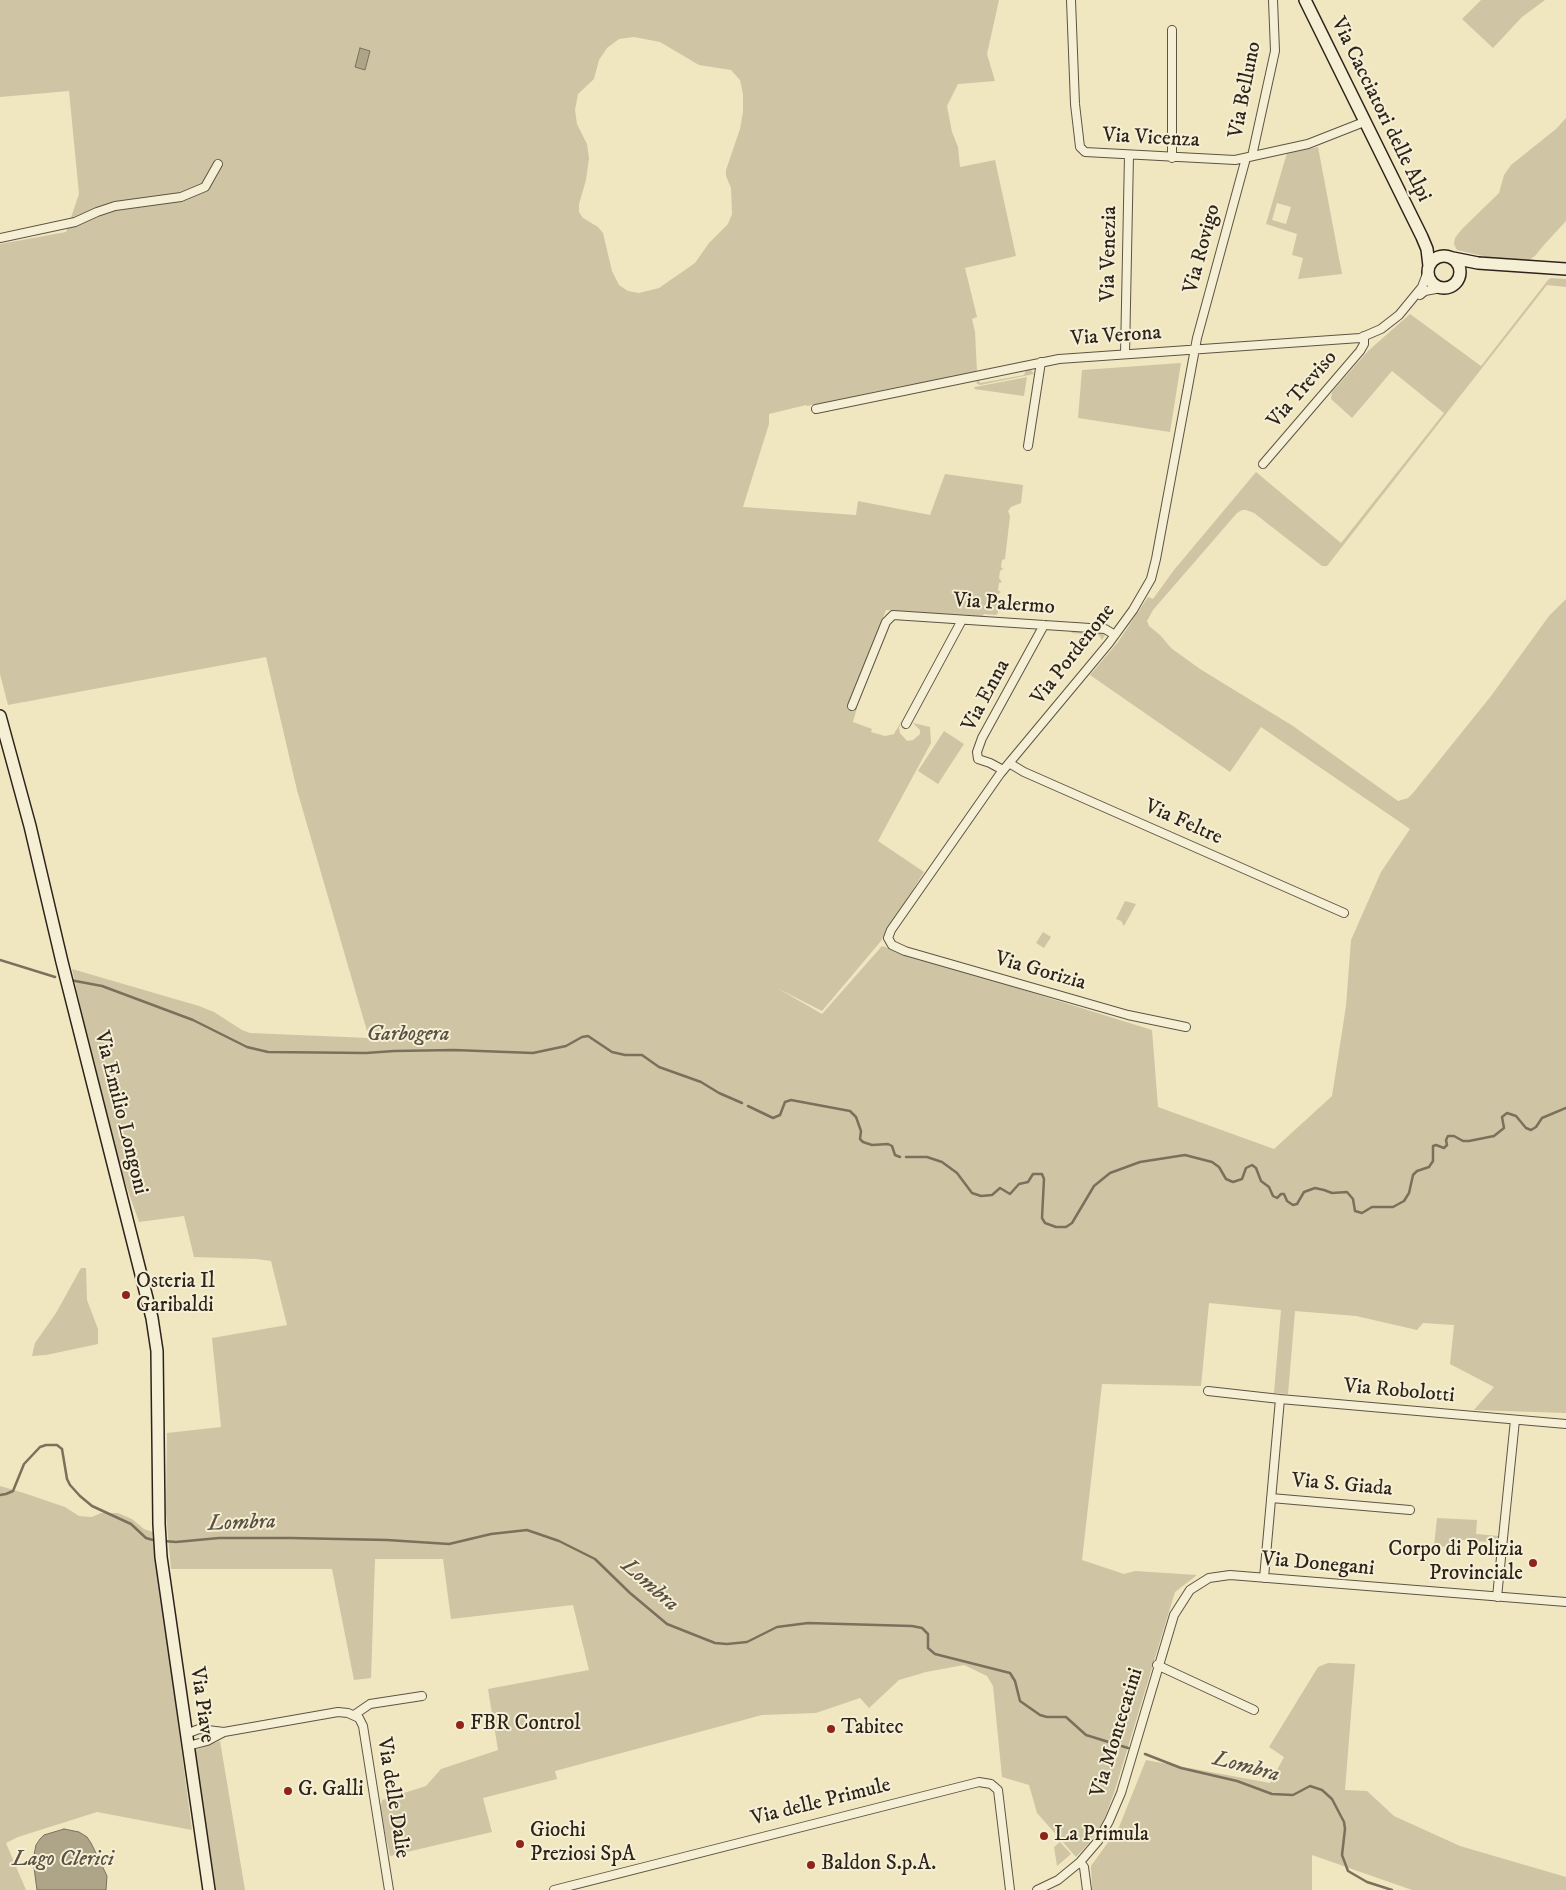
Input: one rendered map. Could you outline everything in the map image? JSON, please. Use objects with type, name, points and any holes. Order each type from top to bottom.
[{"type":"street","name":"Via Vicenza","points":[[1071,0],[1075,100],[1080,147],[1086,153],[1230,161],[1303,145],[1364,122]]},
{"type":"street","name":"Via Belluno","points":[[1249,157],[1275,51],[1272,0]]},
{"type":"street","name":"Via Cacciatori delle Alpi","points":[[1305,0],[1422,237],[1427,249],[1431,281],[1441,288]]},
{"type":"street","points":[[1172,30],[1172,158]]},
{"type":"street","name":"Via Venezia","points":[[1125,354],[1129,155]]},
{"type":"street","name":"Via Rovigo","points":[[1195,349],[1249,157]]},
{"type":"street","points":[[0,238],[76,222],[115,206],[181,197],[205,187],[218,164]]},
{"type":"street","name":"Via Cacciatori delle Alpi","points":[[1422,237],[1433,249],[1450,257]]},
{"type":"street","points":[[1450,257],[1460,268],[1457,281]]},
{"type":"street","points":[[1428,268],[1435,258],[1450,257],[1468,262],[1566,269]]},
{"type":"street","points":[[1441,288],[1450,287],[1472,270],[1489,264]]},
{"type":"street","name":"Via Verona","points":[[816,409],[1064,358],[1346,340],[1364,336],[1390,323],[1410,302],[1422,287],[1428,268]]},
{"type":"street","name":"Via Verona","points":[[1410,302],[1425,291],[1441,288]]},
{"type":"street","name":"Via Treviso","points":[[1263,464],[1360,351],[1364,344],[1364,336]]},
{"type":"street","name":"Via Pordenone","points":[[889,941],[891,930],[1003,770],[1115,634],[1144,593],[1155,567],[1195,349]]},
{"type":"street","points":[[1028,446],[1041,362]]},
{"type":"street","name":"Via Palermo","points":[[852,706],[890,617],[896,615],[1105,629],[1115,634]]},
{"type":"street","points":[[906,724],[962,620]]},
{"type":"street","name":"Via Enna","points":[[1003,770],[978,759],[977,752],[982,738],[1044,625]]},
{"type":"street","name":"Via Emilio Longoni","points":[[0,716],[30,826],[62,962],[152,1318],[157,1351],[159,1524]]},
{"type":"street","name":"Via Feltre","points":[[1009,763],[1024,772],[1344,913]]},
{"type":"street","name":"Via Gorizia","points":[[889,941],[895,948],[905,951],[1128,1015],[1186,1027]]},
{"type":"street","name":"Via Robolotti","points":[[1208,1391],[1566,1424]]},
{"type":"street","points":[[1264,1578],[1280,1398]]},
{"type":"street","points":[[1497,1597],[1515,1420]]},
{"type":"street","name":"Via S. Giada","points":[[1271,1498],[1410,1510]]},
{"type":"street","name":"Via Piave","points":[[159,1524],[161,1556],[209,1890]]},
{"type":"street","name":"Via Donegani","points":[[1190,1590],[1209,1578],[1230,1575],[1566,1602]]},
{"type":"street","name":"Via Montecatini","points":[[1037,1890],[1058,1880],[1080,1862],[1098,1841],[1109,1821],[1120,1793],[1157,1665],[1174,1616],[1190,1590]]},
{"type":"street","points":[[1157,1665],[1254,1710]]},
{"type":"street","points":[[186,1734],[199,1730],[224,1732],[338,1712],[354,1715],[370,1704],[422,1696]]},
{"type":"street","name":"Via delle Dalie","points":[[354,1715],[359,1718],[363,1726],[389,1890]]},
{"type":"street","points":[[188,1746],[207,1741],[224,1732]]},
{"type":"street","name":"Via delle Primule","points":[[554,1890],[979,1782],[991,1784],[998,1790],[1010,1890]]},
{"type":"street","points":[[1080,1862],[1084,1867],[1087,1890]]},
{"type":"shaded area","points":[[0,0],[999,0],[987,54],[995,81],[958,84],[947,106],[952,132],[958,147],[960,167],[995,160],[1016,256],[965,268],[977,317],[972,319],[975,332],[977,372],[769,414],[769,424],[743,507],[856,515],[858,501],[930,515],[945,474],[1023,485],[1021,503],[1011,507],[1008,511],[1010,516],[1005,559],[1002,560],[1001,567],[1003,569],[1000,571],[999,578],[1002,582],[999,583],[998,590],[1001,592],[997,595],[999,603],[998,613],[996,615],[984,614],[982,617],[886,610],[850,704],[851,708],[857,708],[853,722],[872,729],[871,732],[885,736],[894,734],[902,720],[899,728],[900,733],[907,741],[913,740],[920,734],[920,730],[913,723],[930,727],[931,743],[878,841],[924,872],[881,941],[822,1011],[777,988],[822,1014],[882,946],[1152,1030],[1158,1107],[1274,1149],[1332,1096],[1346,1006],[1351,940],[1381,872],[1410,829],[1261,727],[1230,772],[1090,675],[1118,642],[1148,597],[1153,599],[1174,570],[1256,472],[1341,543],[1444,413],[1392,371],[1352,418],[1331,399],[1332,392],[1368,351],[1410,314],[1481,366],[1548,280],[1551,278],[1566,279],[1566,287],[1547,285],[1327,566],[1322,566],[1254,513],[1242,510],[1237,513],[1153,610],[1147,621],[1149,626],[1171,648],[1200,669],[1293,726],[1398,801],[1408,798],[1413,793],[1491,696],[1549,616],[1566,599],[1566,1413],[1474,1410],[1494,1387],[1450,1364],[1454,1325],[1423,1323],[1417,1330],[1356,1316],[1295,1311],[1288,1394],[1274,1393],[1281,1310],[1209,1303],[1201,1386],[1102,1384],[1082,1560],[1124,1574],[1135,1571],[1197,1575],[1175,1592],[1114,1793],[1103,1822],[1090,1842],[1076,1857],[1037,1813],[1029,1785],[1002,1777],[993,1686],[987,1676],[964,1665],[926,1672],[899,1680],[869,1708],[860,1698],[816,1713],[762,1715],[555,1771],[557,1779],[483,1798],[492,1832],[390,1856],[380,1810],[382,1800],[426,1786],[441,1769],[498,1750],[488,1689],[589,1670],[573,1605],[451,1619],[443,1559],[375,1559],[371,1678],[354,1680],[332,1569],[171,1569],[166,1513],[167,1433],[221,1427],[212,1338],[287,1325],[271,1261],[194,1257],[184,1216],[139,1222],[118,1162],[72,969],[199,1006],[214,1012],[250,1033],[369,1038],[297,790],[266,657],[8,705],[0,674],[0,244],[66,232],[79,194],[69,91],[0,97]],"holes":[[[634,37],[660,42],[699,65],[731,70],[740,80],[743,94],[743,112],[740,129],[726,170],[726,176],[731,188],[732,214],[728,224],[709,243],[695,263],[659,288],[639,293],[628,291],[619,285],[612,271],[603,233],[598,227],[583,218],[579,212],[589,158],[587,144],[577,124],[575,110],[578,94],[594,79],[599,60],[607,48],[619,39]]]},
{"type":"shaded area","points":[[1481,0],[1545,0],[1522,17],[1493,48],[1462,19]]},
{"type":"shaded area","points":[[1566,118],[1566,221],[1535,256],[1529,260],[1496,259],[1457,250],[1454,244],[1455,238],[1499,193],[1504,175],[1511,165],[1556,129]]},
{"type":"shaded area","points":[[1318,147],[1342,274],[1298,279],[1303,258],[1292,255],[1297,234],[1266,224],[1287,153]],"holes":[[[1277,203],[1291,207],[1286,224],[1272,220]]]},
{"type":"shaded area","points":[[1181,363],[1170,432],[1078,418],[1082,370]]},
{"type":"shaded area","points":[[1026,370],[1031,370],[1034,374],[980,385],[976,383],[978,379],[980,383],[1024,375]]},
{"type":"shaded area","points":[[1027,377],[1024,396],[974,389],[975,387]]},
{"type":"shaded area","points":[[1073,631],[1101,632],[1105,635],[1102,640],[1099,635],[1071,633]]},
{"type":"shaded area","points":[[944,731],[964,744],[938,784],[918,771]]},
{"type":"shaded area","points":[[1125,901],[1136,904],[1124,926],[1121,921],[1116,919]]},
{"type":"shaded area","points":[[1043,932],[1051,937],[1044,948],[1036,943]]},
{"type":"shaded area","points":[[81,1268],[86,1268],[87,1300],[98,1329],[98,1344],[46,1355],[32,1356],[35,1343],[56,1313]]},
{"type":"shaded area","points":[[0,1486],[65,1507],[79,1516],[92,1517],[101,1513],[118,1513],[132,1519],[144,1529],[153,1532],[192,1830],[97,1812],[18,1837],[6,1843],[26,1890],[0,1890]]},
{"type":"shaded area","points":[[1437,1518],[1477,1520],[1476,1534],[1499,1536],[1497,1549],[1488,1542],[1462,1540],[1461,1548],[1434,1546]]},
{"type":"shaded area","points":[[1328,1663],[1355,1664],[1345,1790],[1367,1791],[1394,1816],[1460,1846],[1566,1877],[1566,1890],[1412,1890],[1312,1855],[1312,1890],[1092,1890],[1091,1866],[1119,1827],[1146,1760],[1270,1783],[1284,1757],[1269,1747],[1318,1667]]},
{"type":"shaded area","points":[[220,1741],[245,1890],[216,1890],[195,1750]]},
{"type":"shaded area","points":[[1060,1842],[1071,1854],[1057,1866],[1054,1847]]},
{"type":"water","points":[[360,48],[370,51],[365,70],[355,67]]},
{"type":"water","name":"Lago Clerici","points":[[64,1829],[79,1832],[87,1837],[107,1876],[106,1890],[37,1890],[33,1860],[36,1845],[44,1835]]},
{"type":"waterway","name":"Garbogera","points":[[0,960],[55,977]]},
{"type":"waterway","name":"Garbogera","points":[[70,980],[102,986],[193,1020],[247,1047],[268,1052],[366,1053],[454,1050],[533,1053],[566,1046],[582,1037],[588,1036],[612,1052],[625,1055],[642,1055],[659,1067],[701,1082],[719,1093],[742,1103]]},
{"type":"waterway","name":"Garbogera","points":[[748,1106],[773,1118],[780,1115],[785,1102],[791,1100],[850,1111],[856,1117],[861,1131],[860,1139],[863,1142],[872,1145],[888,1144],[892,1146],[895,1155],[900,1157]]},
{"type":"waterway","name":"Garbogera","points":[[906,1157],[927,1157],[942,1162],[957,1173],[972,1193],[981,1196],[992,1195],[1000,1188],[1010,1194],[1019,1184],[1028,1182],[1033,1174],[1042,1174],[1044,1179],[1042,1218],[1045,1223],[1056,1227],[1066,1227],[1072,1223],[1094,1186],[1110,1173],[1140,1162],[1185,1155],[1212,1162],[1219,1167],[1226,1179],[1233,1182],[1242,1179],[1246,1168],[1252,1165],[1256,1168],[1261,1181],[1269,1187],[1273,1196],[1277,1198],[1284,1194],[1287,1201],[1293,1205],[1297,1204],[1304,1192],[1315,1188],[1332,1193],[1347,1192],[1353,1199],[1355,1211],[1362,1213],[1372,1207],[1393,1207],[1404,1201],[1409,1193],[1413,1175],[1417,1171],[1429,1167],[1433,1161],[1433,1146],[1436,1145],[1444,1148],[1447,1145],[1446,1140],[1448,1136],[1454,1136],[1463,1141],[1494,1136],[1504,1128],[1502,1117],[1507,1113],[1516,1116],[1526,1128],[1531,1130],[1536,1127],[1542,1118],[1566,1108]]},
{"type":"waterway","name":"Lombra","points":[[0,1495],[13,1491],[24,1464],[40,1447],[57,1445],[62,1449],[67,1479],[80,1496],[92,1506],[131,1524],[146,1538],[153,1540]]},
{"type":"waterway","name":"Lombra","points":[[164,1541],[176,1542],[219,1538],[291,1538],[387,1540],[449,1544],[491,1534],[527,1530],[559,1541],[595,1559],[630,1593],[667,1624],[715,1643],[747,1642],[777,1627],[808,1623],[912,1626],[922,1628],[928,1634],[928,1648],[935,1654],[1010,1673],[1015,1681],[1020,1701],[1040,1715],[1066,1717],[1086,1735],[1128,1748]]},
{"type":"waterway","name":"Lombra","points":[[1145,1754],[1181,1768],[1237,1781],[1272,1794],[1293,1795],[1310,1786],[1322,1790],[1332,1799],[1344,1822],[1342,1855],[1348,1871],[1367,1882],[1392,1890]]},
{"type":"place","name":"Osteria Il Garibaldi","points":[[126,1295]]},
{"type":"place","name":"Corpo di Polizia Provinciale","points":[[1533,1563]]},
{"type":"place","name":"FBR Control","points":[[460,1725]]},
{"type":"place","name":"Tabitec","points":[[831,1729]]},
{"type":"place","name":"G. Galli","points":[[288,1791]]},
{"type":"place","name":"La Primula","points":[[1044,1836]]},
{"type":"place","name":"Giochi Preziosi SpA","points":[[520,1844]]},
{"type":"place","name":"Baldon S.p.A.","points":[[811,1865]]}]
